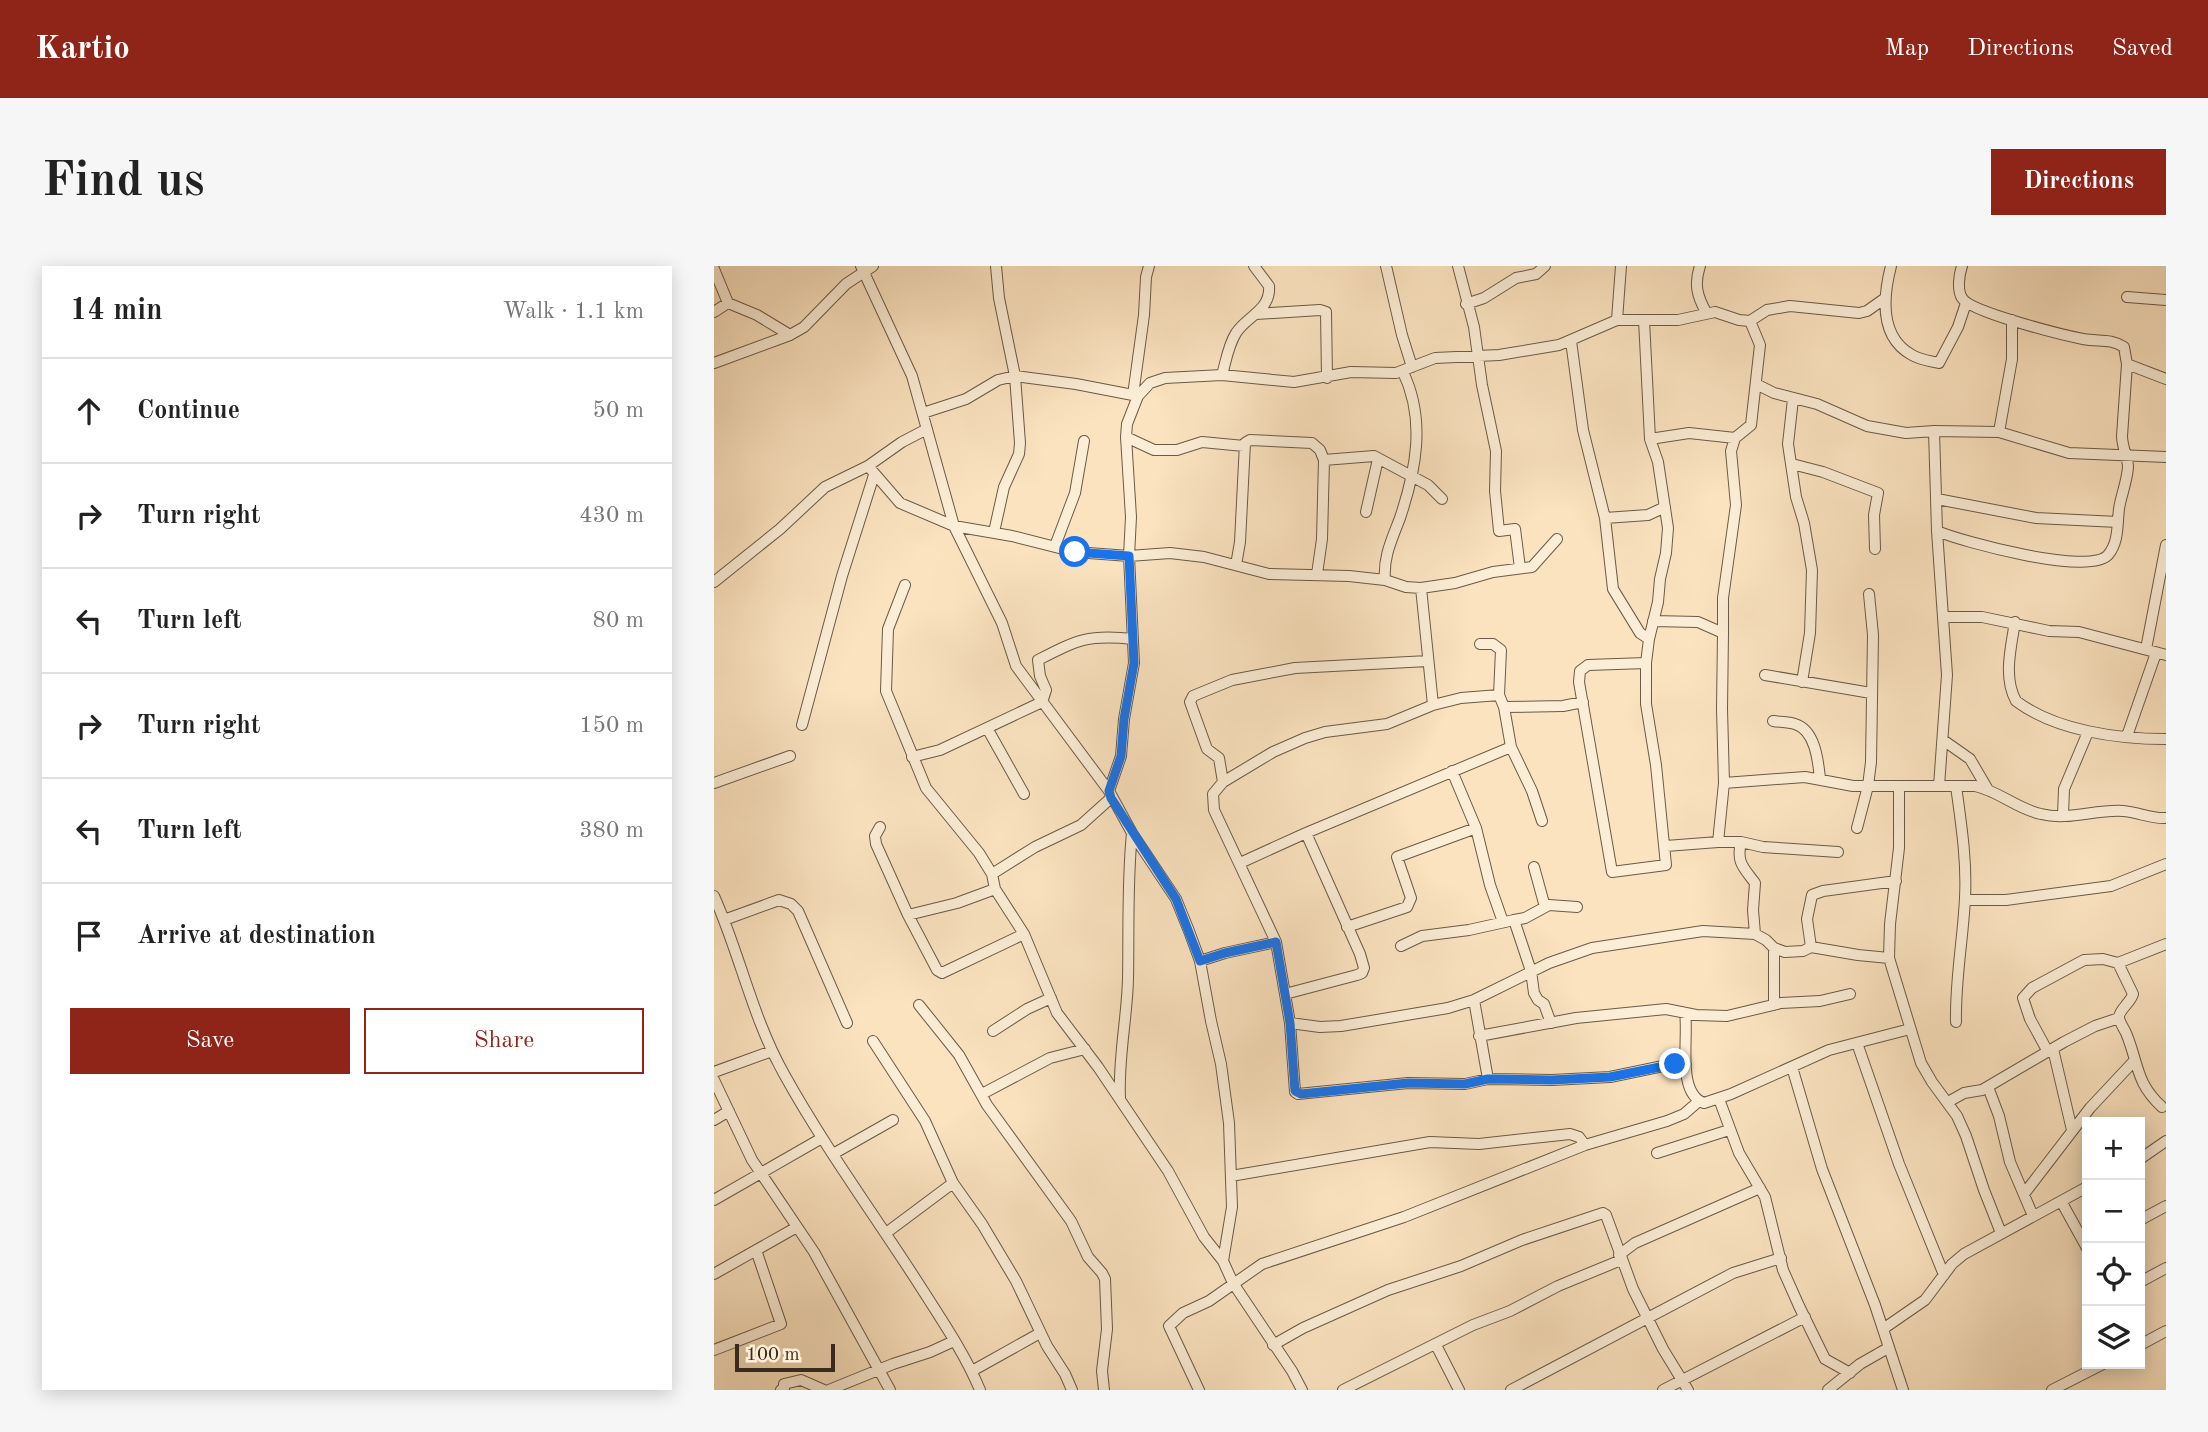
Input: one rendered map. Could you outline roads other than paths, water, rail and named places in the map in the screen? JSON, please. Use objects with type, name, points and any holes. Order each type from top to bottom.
[{"type":"street","points":[[994,532],[1004,487],[1019,454],[1015,376],[999,298],[996,266]]},
{"type":"street","points":[[992,874],[1043,842],[1081,825],[1110,795],[1121,756],[1124,719],[1134,663],[1129,556],[1131,517],[1126,437],[1135,395],[1149,266]]},
{"type":"street","points":[[1222,375],[1236,334],[1268,299],[1269,289],[1254,266]]},
{"type":"street","points":[[1385,580],[1388,550],[1417,456],[1417,429],[1408,370],[1386,266]]},
{"type":"street","points":[[1458,266],[1474,327],[1496,450],[1494,491],[1499,530],[1515,530],[1520,568]]},
{"type":"street","points":[[1466,304],[1485,298],[1516,278],[1536,274],[1545,266]]},
{"type":"street","points":[[1617,320],[1621,266]]},
{"type":"street","points":[[1700,266],[1696,288],[1706,312]]},
{"type":"street","points":[[1891,266],[1884,299],[1887,322],[1895,341],[1913,356],[1939,363],[1958,327],[1966,303]]},
{"type":"street","points":[[1937,531],[1985,546],[2083,564],[2107,557],[2117,537],[2128,464],[2124,455],[2122,428],[2127,364],[2124,347],[2113,341],[2085,340],[1979,310],[1966,303],[1959,290],[1962,266]]},
{"type":"street","points":[[714,363],[790,335],[804,327],[846,284],[866,268],[912,376],[954,526],[1002,623],[1016,666],[1110,795],[1176,899],[1200,961],[1210,1021],[1221,1064],[1228,1123],[1232,1207],[1223,1261]]},
{"type":"street","points":[[714,269],[728,303],[757,315],[790,335]]},
{"type":"street","points":[[2127,297],[2166,300]]},
{"type":"street","points":[[923,413],[966,400],[998,380],[1015,376],[1135,395],[1158,380],[1222,375],[1294,382],[1351,372],[1408,370],[1435,358],[1528,352],[1572,341],[1617,320],[1678,320],[1706,312],[1750,321],[1767,310],[1780,306],[1858,313],[1867,311],[1884,299]]},
{"type":"street","points":[[714,312],[728,303]]},
{"type":"street","points":[[1256,314],[1320,310],[1326,312],[1327,378]]},
{"type":"street","points":[[1644,320],[1650,439],[1658,462],[1668,528],[1646,663],[1646,704],[1656,765],[1666,865],[1615,872],[1611,870],[1579,682],[1580,671],[1584,667],[1646,663]]},
{"type":"street","points":[[1999,432],[2012,359],[2012,320]]},
{"type":"street","points":[[1718,842],[1724,783],[1721,709],[1723,598],[1735,505],[1731,451],[1735,438],[1751,425],[1760,345],[1750,321]]},
{"type":"street","points":[[1572,341],[1583,430],[1605,518],[1615,594],[1640,633],[1649,639]]},
{"type":"street","points":[[2127,364],[2166,379]]},
{"type":"street","points":[[1756,384],[1793,399],[1817,404],[1867,426],[1906,433],[1999,432],[2068,453],[2166,457]]},
{"type":"street","points":[[1793,399],[1788,431],[1796,498],[1804,523],[1812,570],[1810,633],[1802,682]]},
{"type":"street","points":[[714,582],[825,487],[871,470],[902,442],[927,429]]},
{"type":"street","points":[[1934,431],[1937,531],[1947,675],[1939,786]]},
{"type":"street","points":[[1650,439],[1689,433],[1735,438]]},
{"type":"street","points":[[1126,437],[1154,450],[1177,450],[1202,442],[1244,446]]},
{"type":"street","points":[[1236,565],[1240,542],[1246,441],[1312,443],[1320,450],[1324,460],[1322,539],[1317,574]]},
{"type":"street","points":[[1055,546],[1075,493],[1084,442]]},
{"type":"street","points":[[1324,460],[1370,456],[1428,485],[1442,499]]},
{"type":"street","points":[[1366,512],[1378,459]]},
{"type":"street","points":[[1792,464],[1824,472],[1878,492],[1874,515],[1875,550]]},
{"type":"street","points":[[871,470],[900,503],[954,526],[994,532],[1075,552],[1129,556],[1170,553],[1204,556],[1269,574],[1317,574],[1385,580],[1406,587],[1421,588],[1532,566],[1557,539]]},
{"type":"street","points":[[802,725],[871,470]]},
{"type":"street","points":[[1937,499],[2017,515],[2068,521],[2118,522]]},
{"type":"street","points":[[1605,518],[1648,515],[1665,507]]},
{"type":"street","points":[[2127,736],[2156,653],[2154,609],[2166,545]]},
{"type":"street","points":[[905,585],[888,629],[886,691],[926,788],[979,853],[992,874],[995,889],[1024,934],[1057,1013],[1085,1049],[1167,1171],[1204,1237],[1223,1261],[1233,1283],[1302,1390]]},
{"type":"street","points":[[1421,588],[1433,705]]},
{"type":"street","points":[[1857,828],[1871,762],[1873,635],[1869,594]]},
{"type":"street","points":[[2154,609],[2166,607]]},
{"type":"street","points":[[1944,617],[1982,617],[2049,631],[2079,632],[2156,653]]},
{"type":"street","points":[[1653,621],[1698,622],[1723,633]]},
{"type":"street","points":[[2015,622],[2009,670],[2011,692],[2016,701],[2064,724],[2088,732],[2166,739]]},
{"type":"street","points":[[912,757],[940,750],[1042,702],[1046,690],[1040,676],[1038,660],[1069,643],[1107,636],[1133,639]]},
{"type":"street","points":[[1480,644],[1493,644],[1500,650],[1499,695],[1504,707],[1511,747],[1542,821]]},
{"type":"street","points":[[1223,782],[1219,758],[1207,749],[1190,702],[1193,696],[1232,680],[1295,668],[1427,661]]},
{"type":"street","points":[[1765,675],[1871,693]]},
{"type":"street","points":[[1499,695],[1461,698],[1433,705],[1387,724],[1325,732],[1305,738],[1273,752],[1223,782],[1213,794],[1214,810],[1276,942],[1290,1023],[1295,1091],[1298,1094],[1408,1083],[1465,1084],[1488,1079],[1610,1077],[1686,1064]]},
{"type":"street","points":[[1504,707],[1563,706],[1583,702]]},
{"type":"street","points":[[1773,721],[1797,724],[1806,731],[1815,748],[1820,778]]},
{"type":"street","points":[[987,728],[1024,794]]},
{"type":"street","points":[[2063,816],[2064,789],[2088,732]]},
{"type":"street","points":[[1943,740],[1970,759],[1987,788]]},
{"type":"street","points":[[1240,863],[1511,747]]},
{"type":"street","points":[[714,783],[790,756]]},
{"type":"street","points":[[1452,771],[1476,828],[1490,886],[1503,922]]},
{"type":"street","points":[[1724,783],[1805,777],[1853,786],[1987,788],[2042,815],[2123,811],[2166,818]]},
{"type":"street","points":[[1899,786],[1899,848],[1889,958],[1921,1063],[1948,1102],[1966,1136],[2001,1233]]},
{"type":"street","points":[[1956,786],[1965,858],[1965,900],[1956,991],[1956,1022]]},
{"type":"street","points":[[880,827],[875,836],[876,844],[908,915],[937,970],[942,973],[1024,934]]},
{"type":"street","points":[[1347,927],[1407,907],[1410,903],[1411,898],[1397,857],[1476,828]]},
{"type":"street","points":[[1120,1100],[1119,1066],[1128,983],[1128,872],[1132,833]]},
{"type":"street","points":[[1285,994],[1362,973],[1364,968],[1306,833]]},
{"type":"street","points":[[1666,846],[1741,842],[1763,847],[1838,852]]},
{"type":"street","points":[[1741,842],[1741,867],[1755,883],[1755,934]]},
{"type":"street","points":[[1965,900],[2006,900],[2111,886],[2166,864]]},
{"type":"street","points":[[1534,867],[1545,907]]},
{"type":"street","points":[[1811,947],[1807,919],[1812,895],[1823,891],[1896,881]]},
{"type":"street","points":[[908,915],[957,903],[995,889]]},
{"type":"street","points":[[714,896],[749,996],[772,1051],[822,1138],[954,1340],[980,1390]]},
{"type":"street","points":[[724,920],[779,900],[791,904],[798,911],[847,1023]]},
{"type":"street","points":[[1401,946],[1422,936],[1525,918],[1545,907],[1577,907]]},
{"type":"street","points":[[1514,920],[1531,971],[1534,993],[1544,1004],[1552,1024]]},
{"type":"street","points":[[1290,1023],[1320,1027],[1341,1026],[1423,1013],[1474,1000],[1531,971],[1592,948],[1703,931],[1755,934],[1774,948],[1786,952],[1803,951],[1811,947],[1889,958]]},
{"type":"street","points":[[1200,961],[1276,942]]},
{"type":"street","points":[[2072,1130],[2050,1050],[2030,1019],[2023,998],[2032,988],[2084,960],[2104,959],[2118,963],[2166,944]]},
{"type":"street","points":[[1774,948],[1774,1004]]},
{"type":"street","points":[[1948,1102],[1964,1093],[1988,1087],[2050,1050],[2119,1018],[2133,994],[2118,963]]},
{"type":"street","points":[[1479,1036],[1576,1018],[1665,1009],[1727,1016],[1774,1004],[1820,1001],[1850,994]]},
{"type":"street","points":[[993,1031],[1027,1009],[1051,998]]},
{"type":"street","points":[[1474,1000],[1488,1079]]},
{"type":"street","points":[[919,1005],[958,1055],[982,1094],[1071,1221],[1088,1257],[1105,1279],[1107,1328],[1102,1370],[1104,1390]]},
{"type":"street","points":[[1685,1013],[1689,1090],[1704,1103],[1829,1050],[1910,1029]]},
{"type":"street","points":[[2119,1018],[2145,1090],[2165,1107]]},
{"type":"street","points":[[873,1041],[925,1121],[953,1183],[982,1224],[1016,1281],[1040,1333],[1073,1390]]},
{"type":"street","points":[[1857,1043],[1893,1148],[1944,1275]]},
{"type":"street","points":[[982,1094],[1051,1058],[1085,1049]]},
{"type":"street","points":[[714,1072],[772,1051]]},
{"type":"street","points":[[2024,1194],[2072,1130],[2134,1061]]},
{"type":"street","points":[[1792,1067],[1822,1170],[1883,1329],[1903,1390]]},
{"type":"street","points":[[714,1080],[744,1146],[842,1300],[890,1390]]},
{"type":"street","points":[[1988,1087],[2010,1162],[2033,1216]]},
{"type":"street","points":[[1718,1099],[1748,1171],[1760,1188],[1769,1210],[1787,1279],[1825,1359],[1850,1373]]},
{"type":"street","points":[[1199,1390],[1168,1326],[1183,1313],[1226,1291],[1233,1283],[1262,1264],[1404,1217],[1585,1145],[1667,1121],[1684,1114],[1699,1101]]},
{"type":"street","points":[[714,1120],[729,1111]]},
{"type":"street","points":[[833,1154],[893,1120]]},
{"type":"street","points":[[1657,1153],[1729,1130]]},
{"type":"street","points":[[1231,1177],[1430,1142],[1479,1144],[1570,1135],[1579,1137],[1585,1145]]},
{"type":"street","points":[[714,1200],[822,1138]]},
{"type":"street","points":[[2145,1156],[2166,1141]]},
{"type":"street","points":[[886,1233],[953,1183]]},
{"type":"street","points":[[1343,1390],[1620,1257],[1635,1243],[1760,1188]]},
{"type":"street","points":[[1883,1329],[1925,1300],[1964,1254],[2082,1189]]},
{"type":"street","points":[[2061,1200],[2084,1243]]},
{"type":"street","points":[[2145,1217],[2166,1206]]},
{"type":"street","points":[[1273,1345],[1303,1328],[1388,1290],[1603,1213],[1648,1318],[1688,1390]]},
{"type":"street","points":[[714,1274],[797,1227]]},
{"type":"street","points":[[714,1350],[781,1324],[756,1250]]},
{"type":"street","points":[[1511,1390],[1733,1273],[1781,1258]]},
{"type":"street","points":[[2145,1279],[2166,1268]]},
{"type":"street","points":[[1663,1390],[1805,1317]]},
{"type":"street","points":[[2145,1342],[2166,1331]]},
{"type":"street","points":[[972,1371],[1040,1333]]},
{"type":"street","points":[[781,1390],[788,1382],[801,1380],[811,1388],[826,1390],[930,1352],[954,1340]]},
{"type":"street","points":[[1436,1345],[1459,1390]]},
{"type":"street","points":[[1828,1390],[1871,1356],[1888,1348]]},
{"type":"street","points":[[2052,1390],[2068,1386],[2095,1369]]}]
